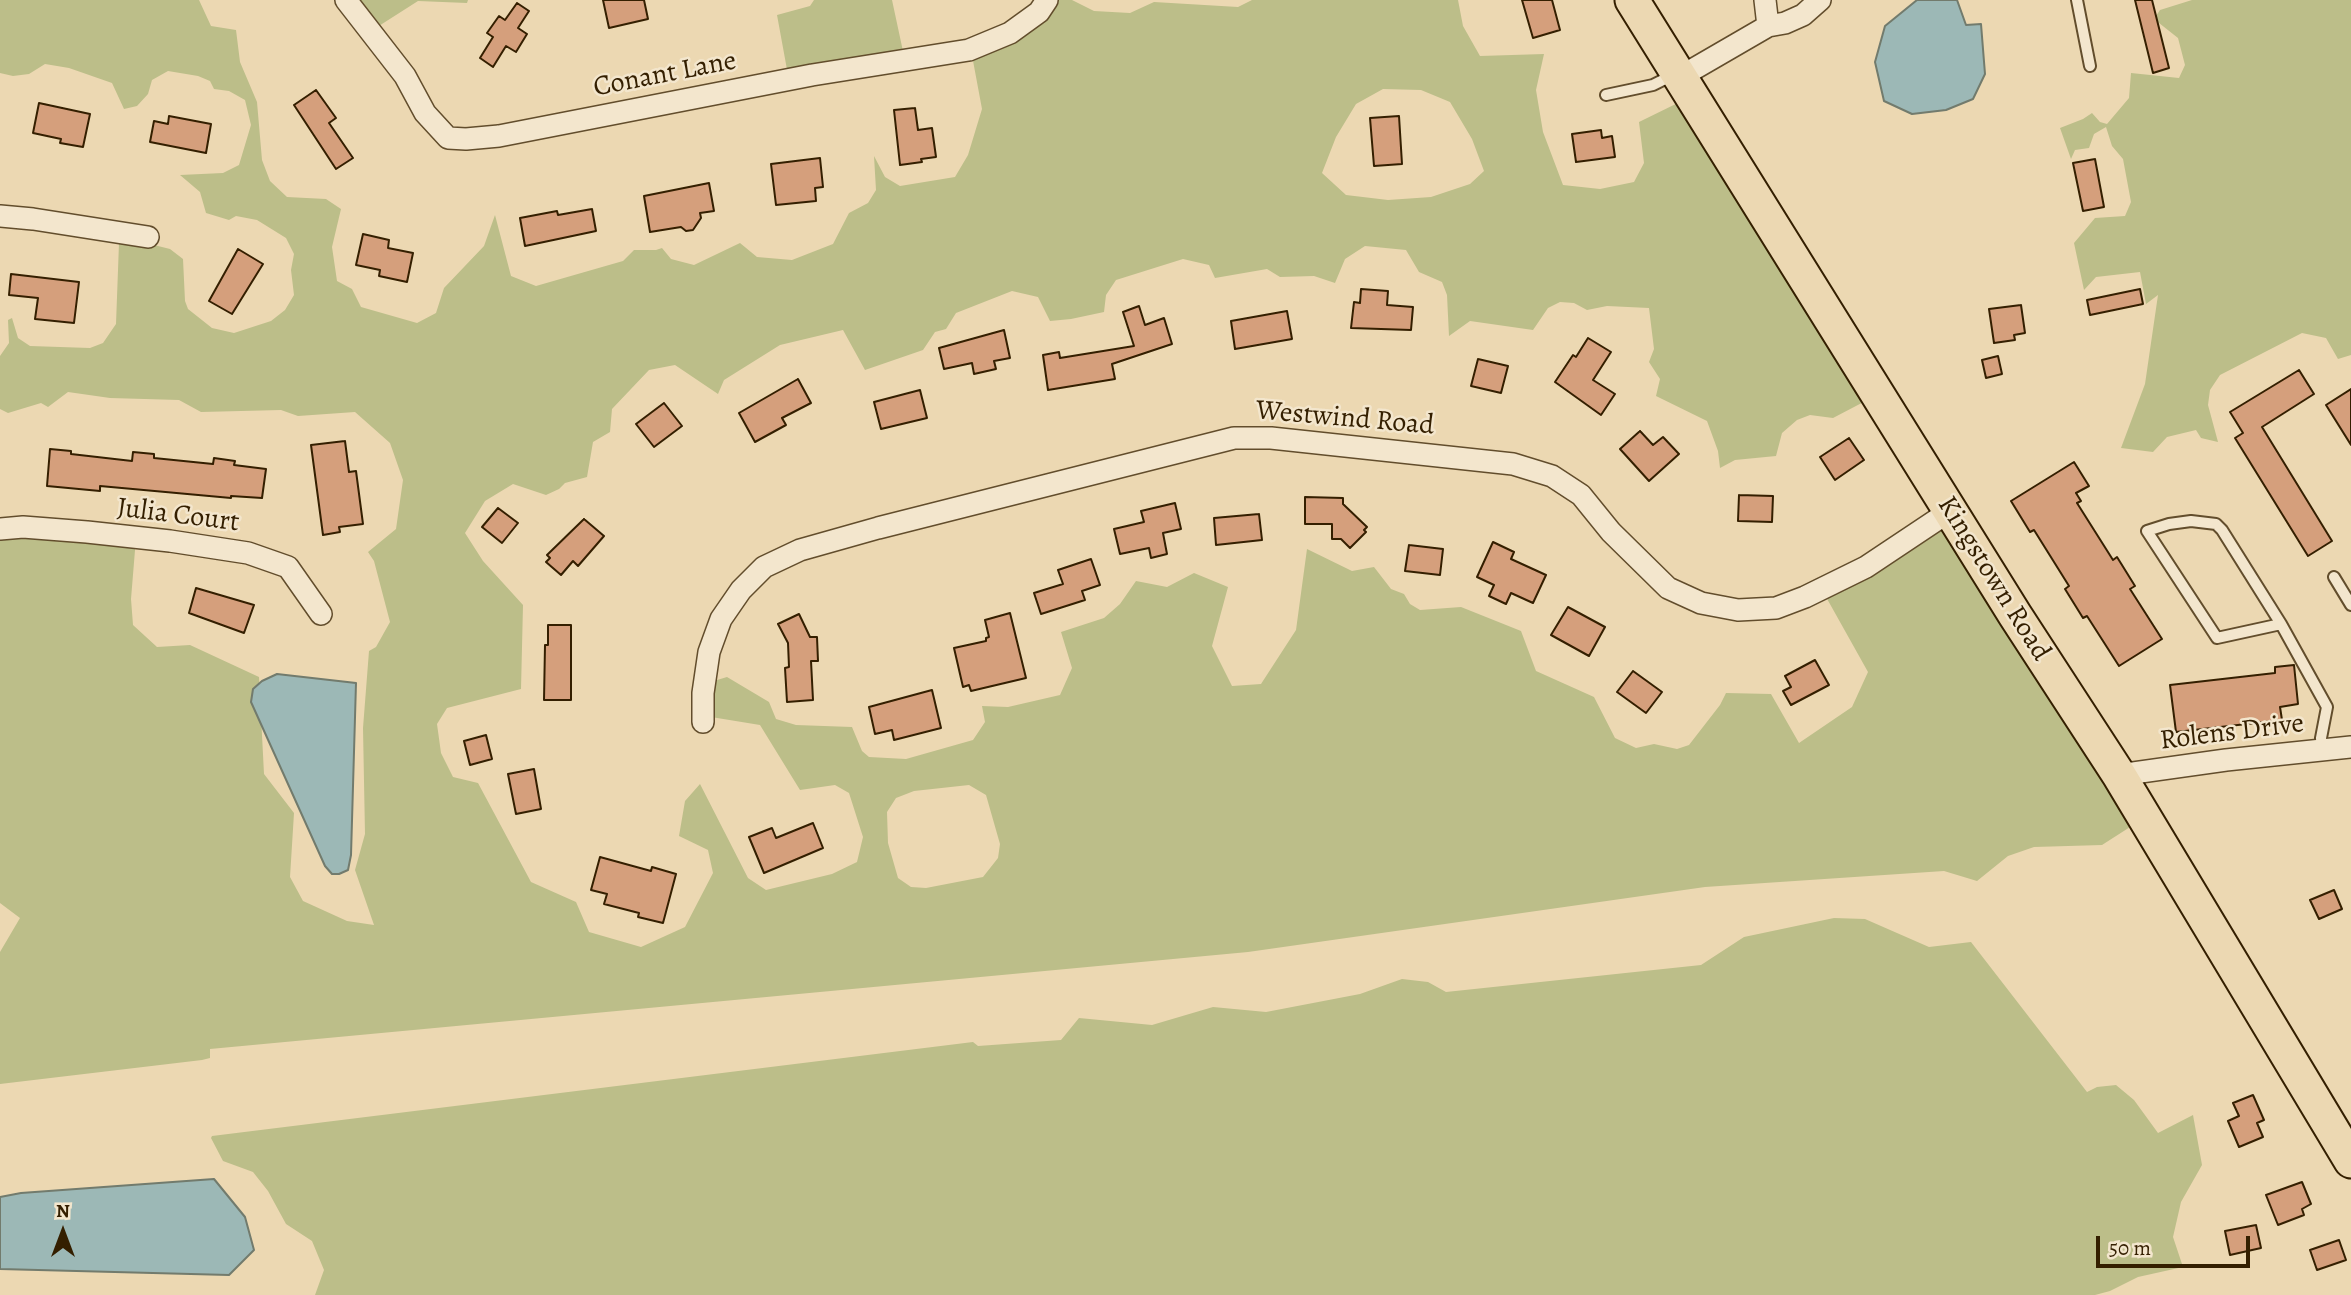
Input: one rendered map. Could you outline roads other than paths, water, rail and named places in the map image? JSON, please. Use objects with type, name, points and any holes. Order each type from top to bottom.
[{"type":"main road","name":"Kingstown Road","points":[[1632,0],[1950,511],[2119,775],[2351,1161]]},
{"type":"street","name":"Conant Lane","points":[[345,0],[405,76],[425,113],[448,138],[466,139],[499,136],[811,75],[968,50],[1010,33],[1039,12],[1047,0]]},
{"type":"street","points":[[1765,0],[1768,26]]},
{"type":"street","points":[[1679,75],[1768,26],[1785,23],[1803,15],[1820,0]]},
{"type":"street","points":[[0,216],[148,237]]},
{"type":"street","name":"Westwind Road","points":[[704,722],[704,692],[709,652],[721,619],[741,590],[764,567],[800,550],[866,531],[1234,438],[1271,438],[1513,464],[1552,476],[1581,495],[1611,532],[1668,588],[1701,603],[1738,610],[1776,608],[1805,597],[1866,567],[1950,511]]},
{"type":"street","name":"Julia Court","points":[[0,529],[23,527],[87,532],[248,553],[288,567],[321,614]]},
{"type":"street","name":"Rolens Drive","points":[[2119,775],[2351,747]]},
{"type":"lane","points":[[2077,0],[2090,66]]},
{"type":"lane","points":[[1605,95],[1653,85],[1679,75]]},
{"type":"lane","points":[[2281,624],[2217,638],[2147,531],[2191,521],[2216,524],[2222,530],[2281,624],[2328,707],[2321,738],[2322,751]]},
{"type":"lane","points":[[2334,577],[2351,606]]},
{"type":"water","points":[[1917,0],[1957,0],[1966,25],[1981,24],[1985,74],[1973,99],[1946,110],[1912,114],[1884,101],[1875,62],[1885,26]]},
{"type":"water","points":[[277,674],[356,683],[351,855],[348,870],[339,874],[332,874],[325,866],[251,702],[253,689]]},
{"type":"water","points":[[214,1179],[245,1217],[254,1250],[229,1275],[0,1269],[0,1197],[21,1193]]}]
